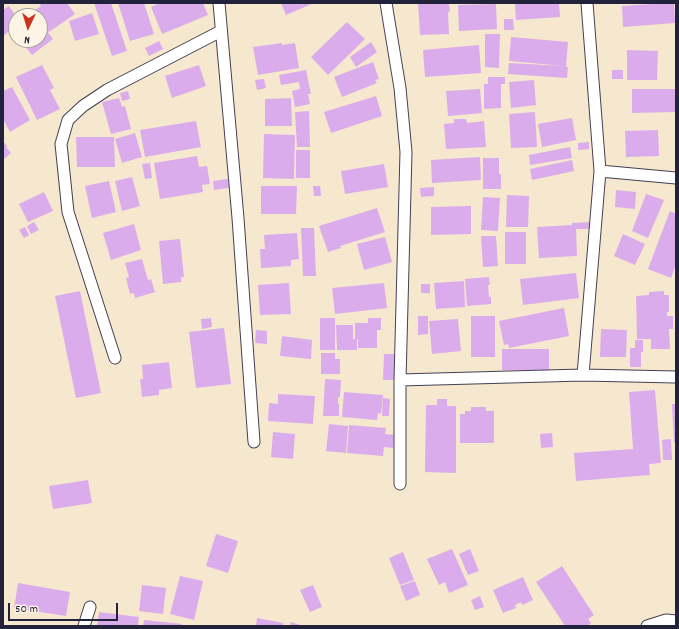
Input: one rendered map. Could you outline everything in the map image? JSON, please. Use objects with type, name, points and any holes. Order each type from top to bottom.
[{"type":"street","points":[[219,3],[238,218],[254,442]]},
{"type":"street","points":[[386,3],[400,88],[406,152],[400,380],[400,484]]},
{"type":"street","points":[[583,375],[600,171],[587,3]]},
{"type":"street","points":[[115,358],[68,212],[61,144],[68,120],[83,106],[107,90],[221,31]]},
{"type":"street","points":[[600,171],[676,178]]},
{"type":"street","points":[[400,380],[583,375],[676,377]]},
{"type":"street","points":[[84,626],[90,607]]},
{"type":"street","points":[[646,626],[666,620],[676,621]]},
{"type":"building","points":[[39,3],[67,3],[75,14],[49,32],[48,8],[38,8],[41,6]]},
{"type":"building","points":[[94,3],[111,3],[127,51],[112,56]]},
{"type":"building","points":[[118,3],[144,3],[154,34],[130,41]]},
{"type":"building","points":[[160,3],[203,3],[208,15],[162,34],[151,7]]},
{"type":"building","points":[[281,3],[314,3],[286,15]]},
{"type":"building","points":[[418,3],[449,4],[449,34],[420,35]]},
{"type":"building","points":[[515,3],[559,3],[560,17],[516,20]]},
{"type":"building","points":[[674,3],[675,23],[623,27],[622,6]]},
{"type":"building","points":[[496,4],[497,29],[459,31],[458,5]]},
{"type":"building","points":[[9,6],[10,8],[8,8],[8,32],[3,36],[3,10]]},
{"type":"building","points":[[92,13],[99,34],[75,41],[69,21]]},
{"type":"building","points":[[504,19],[513,19],[514,30],[504,30]]},
{"type":"building","points":[[347,22],[365,39],[328,75],[311,57]]},
{"type":"building","points":[[48,32],[53,39],[48,43]]},
{"type":"building","points":[[485,34],[500,34],[499,68],[485,67]]},
{"type":"building","points":[[511,37],[568,42],[566,67],[568,67],[567,78],[508,74],[509,63],[564,66],[509,61]]},
{"type":"building","points":[[159,41],[163,49],[149,56],[145,48]]},
{"type":"building","points":[[371,42],[377,52],[356,67],[350,57]]},
{"type":"building","points":[[282,43],[282,45],[295,43],[299,68],[258,75],[253,47]]},
{"type":"building","points":[[479,45],[481,73],[425,77],[423,50]]},
{"type":"building","points":[[26,48],[41,48],[32,55]]},
{"type":"building","points":[[627,50],[658,51],[657,80],[627,80]]},
{"type":"building","points":[[373,62],[379,79],[375,80],[377,83],[342,97],[334,77]]},
{"type":"building","points":[[42,65],[54,88],[50,90],[60,109],[37,120],[16,77]]},
{"type":"building","points":[[199,65],[206,86],[172,98],[165,76]]},
{"type":"building","points":[[306,70],[311,94],[308,94],[310,104],[295,107],[292,91],[300,89],[299,82],[281,85],[279,75]]},
{"type":"building","points":[[612,70],[623,70],[623,79],[612,79]]},
{"type":"building","points":[[488,77],[505,77],[505,84],[501,84],[501,108],[484,109],[484,84],[488,84]]},
{"type":"building","points":[[264,79],[266,88],[257,90],[255,80]]},
{"type":"building","points":[[534,80],[536,105],[511,108],[509,82]]},
{"type":"building","points":[[12,87],[30,120],[10,132],[3,119],[3,91]]},
{"type":"building","points":[[480,89],[482,113],[448,116],[446,91]]},
{"type":"building","points":[[632,89],[676,89],[676,112],[632,113]]},
{"type":"building","points":[[128,91],[130,99],[122,101],[120,93]]},
{"type":"building","points":[[376,96],[382,116],[331,133],[324,112]]},
{"type":"building","points":[[119,98],[122,107],[125,106],[131,129],[111,134],[102,102]]},
{"type":"building","points":[[291,98],[292,126],[265,126],[265,99]]},
{"type":"building","points":[[309,111],[310,147],[297,147],[295,112]]},
{"type":"building","points":[[535,112],[537,147],[511,148],[509,114]]},
{"type":"building","points":[[572,118],[576,140],[542,147],[538,124]]},
{"type":"building","points":[[454,119],[466,119],[467,123],[484,121],[486,147],[446,149],[444,124],[454,123]]},
{"type":"building","points":[[196,121],[201,147],[145,157],[140,130]]},
{"type":"building","points":[[658,130],[659,156],[626,157],[625,131]]},
{"type":"building","points":[[135,133],[142,157],[122,163],[115,139]]},
{"type":"building","points":[[264,134],[295,135],[294,179],[263,178]]},
{"type":"building","points":[[76,137],[114,137],[115,167],[77,167]]},
{"type":"building","points":[[3,141],[11,153],[3,160]]},
{"type":"building","points":[[589,142],[589,149],[578,150],[578,143]]},
{"type":"building","points":[[570,147],[572,158],[530,165],[529,155]]},
{"type":"building","points":[[296,150],[310,150],[310,178],[296,178]]},
{"type":"building","points":[[197,156],[199,167],[207,166],[210,184],[202,185],[203,192],[160,199],[154,163]]},
{"type":"building","points":[[480,157],[481,180],[432,183],[431,160]]},
{"type":"building","points":[[483,158],[499,158],[501,189],[483,189]]},
{"type":"building","points":[[572,160],[574,171],[532,180],[530,169]]},
{"type":"building","points":[[150,163],[152,178],[145,179],[142,164]]},
{"type":"building","points":[[384,164],[388,187],[345,194],[341,171]]},
{"type":"building","points":[[132,177],[140,206],[122,211],[115,181]]},
{"type":"building","points":[[228,179],[229,188],[214,190],[213,181]]},
{"type":"building","points":[[109,181],[116,212],[92,218],[85,186]]},
{"type":"building","points":[[261,186],[297,186],[296,214],[261,214]]},
{"type":"building","points":[[313,186],[320,186],[321,196],[314,196]]},
{"type":"building","points":[[434,187],[434,196],[421,197],[420,188]]},
{"type":"building","points":[[616,190],[636,192],[635,209],[615,207]]},
{"type":"building","points":[[44,192],[53,211],[28,222],[19,204]]},
{"type":"building","points":[[646,194],[664,200],[648,238],[632,231]]},
{"type":"building","points":[[507,195],[529,196],[528,227],[506,227]]},
{"type":"building","points":[[483,197],[500,198],[498,231],[481,230]]},
{"type":"building","points":[[471,206],[471,234],[431,235],[431,207]]},
{"type":"building","points":[[377,208],[385,232],[340,246],[341,248],[328,252],[319,226]]},
{"type":"building","points":[[670,211],[676,214],[676,264],[671,278],[648,269]]},
{"type":"building","points":[[34,222],[39,230],[31,234],[27,226]]},
{"type":"building","points":[[590,222],[590,229],[576,229],[577,256],[539,258],[537,227],[572,225],[572,223]]},
{"type":"building","points":[[134,224],[141,250],[111,260],[103,233]]},
{"type":"building","points":[[25,227],[29,235],[24,238],[19,230]]},
{"type":"building","points":[[301,228],[314,228],[316,276],[303,276]]},
{"type":"building","points":[[505,232],[526,232],[526,264],[505,264]]},
{"type":"building","points":[[297,233],[299,259],[291,260],[291,266],[261,268],[260,249],[265,249],[264,235]]},
{"type":"building","points":[[623,234],[645,244],[635,265],[614,256]]},
{"type":"building","points":[[481,236],[496,236],[498,266],[483,267]]},
{"type":"building","points":[[385,237],[392,262],[364,270],[357,244]]},
{"type":"building","points":[[180,239],[184,277],[181,277],[181,282],[163,284],[159,241]]},
{"type":"building","points":[[142,259],[148,280],[151,279],[155,292],[135,298],[134,293],[130,294],[126,278],[129,277],[125,263]]},
{"type":"building","points":[[576,273],[579,298],[523,305],[520,279]]},
{"type":"building","points":[[489,277],[490,285],[488,285],[491,304],[467,306],[465,279]]},
{"type":"building","points":[[464,281],[465,307],[436,309],[434,283]]},
{"type":"building","points":[[289,283],[291,314],[260,315],[258,285]]},
{"type":"building","points":[[384,283],[387,308],[335,314],[332,288]]},
{"type":"building","points":[[421,284],[430,284],[430,293],[421,293]]},
{"type":"building","points":[[80,291],[101,393],[76,398],[55,296]]},
{"type":"building","points":[[664,291],[664,295],[669,295],[669,312],[667,312],[667,316],[673,316],[673,329],[669,329],[670,349],[651,349],[651,339],[637,339],[636,296],[649,295],[649,292]]},
{"type":"building","points":[[564,308],[569,336],[509,348],[508,344],[504,345],[499,321]]},
{"type":"building","points":[[418,316],[428,316],[428,334],[418,335]]},
{"type":"building","points":[[471,316],[495,316],[495,357],[471,357]]},
{"type":"building","points":[[211,318],[212,327],[202,329],[201,319]]},
{"type":"building","points":[[320,318],[335,318],[335,350],[320,350]]},
{"type":"building","points":[[368,318],[381,318],[381,330],[377,330],[377,348],[358,348],[358,339],[355,339],[355,323],[368,323]]},
{"type":"building","points":[[458,319],[461,351],[432,354],[429,321]]},
{"type":"building","points":[[336,325],[353,325],[353,339],[357,339],[357,350],[337,350]]},
{"type":"building","points":[[224,328],[231,384],[196,388],[189,332]]},
{"type":"building","points":[[601,329],[627,330],[626,357],[600,357]]},
{"type":"building","points":[[256,330],[267,331],[267,344],[255,343]]},
{"type":"building","points":[[282,336],[312,340],[311,359],[280,356]]},
{"type":"building","points":[[635,340],[643,340],[641,367],[630,367],[630,348],[635,348]]},
{"type":"building","points":[[502,349],[549,349],[549,370],[502,370]]},
{"type":"building","points":[[321,353],[335,353],[335,359],[340,359],[340,374],[321,374]]},
{"type":"building","points":[[384,354],[396,354],[395,380],[383,380]]},
{"type":"building","points":[[169,362],[172,388],[159,390],[159,395],[142,397],[140,379],[143,379],[142,365]]},
{"type":"building","points":[[325,379],[341,380],[340,397],[338,397],[339,416],[323,416]]},
{"type":"building","points":[[655,390],[661,463],[649,464],[650,475],[576,481],[574,453],[633,449],[629,392]]},
{"type":"building","points":[[344,392],[383,395],[381,414],[378,413],[377,420],[342,417]]},
{"type":"building","points":[[278,394],[315,396],[313,424],[268,421],[269,403],[278,404]]},
{"type":"building","points":[[383,398],[390,399],[389,416],[382,416]]},
{"type":"building","points":[[437,399],[447,399],[447,406],[456,406],[456,473],[425,472],[426,405],[437,405]]},
{"type":"building","points":[[672,404],[676,404],[676,442],[674,442]]},
{"type":"building","points":[[471,407],[486,407],[486,411],[494,411],[494,443],[460,443],[460,414],[465,414],[465,411],[471,411]]},
{"type":"building","points":[[329,424],[348,426],[346,453],[326,451]]},
{"type":"building","points":[[349,425],[386,428],[385,434],[394,435],[393,448],[384,447],[383,456],[347,453]]},
{"type":"building","points":[[273,432],[295,434],[293,459],[271,457]]},
{"type":"building","points":[[552,433],[553,447],[541,448],[540,434]]},
{"type":"building","points":[[671,439],[672,460],[663,460],[662,440]]},
{"type":"building","points":[[88,480],[92,503],[53,509],[49,486]]},
{"type":"building","points":[[216,534],[238,541],[228,573],[206,566]]},
{"type":"building","points":[[452,549],[468,585],[449,593],[445,582],[439,585],[427,559]]},
{"type":"building","points":[[470,549],[479,571],[468,575],[459,554]]},
{"type":"building","points":[[403,552],[414,580],[400,585],[389,558]]},
{"type":"building","points":[[562,566],[594,615],[588,619],[591,623],[587,626],[565,626],[536,582]]},
{"type":"building","points":[[180,576],[203,581],[194,620],[170,614]]},
{"type":"building","points":[[523,577],[533,600],[522,605],[521,602],[515,605],[516,608],[503,613],[493,590]]},
{"type":"building","points":[[415,581],[420,595],[406,601],[400,586]]},
{"type":"building","points":[[18,583],[70,592],[66,616],[14,608]]},
{"type":"building","points":[[142,585],[166,588],[163,614],[139,611]]},
{"type":"building","points":[[313,585],[322,607],[310,612],[300,590]]},
{"type":"building","points":[[480,596],[484,607],[475,610],[471,600]]},
{"type":"building","points":[[99,612],[139,617],[138,626],[97,626]]},
{"type":"building","points":[[257,618],[283,623],[283,626],[256,626]]},
{"type":"building","points":[[144,620],[182,624],[182,626],[143,626]]},
{"type":"building","points":[[291,622],[303,626],[290,626]]}]
